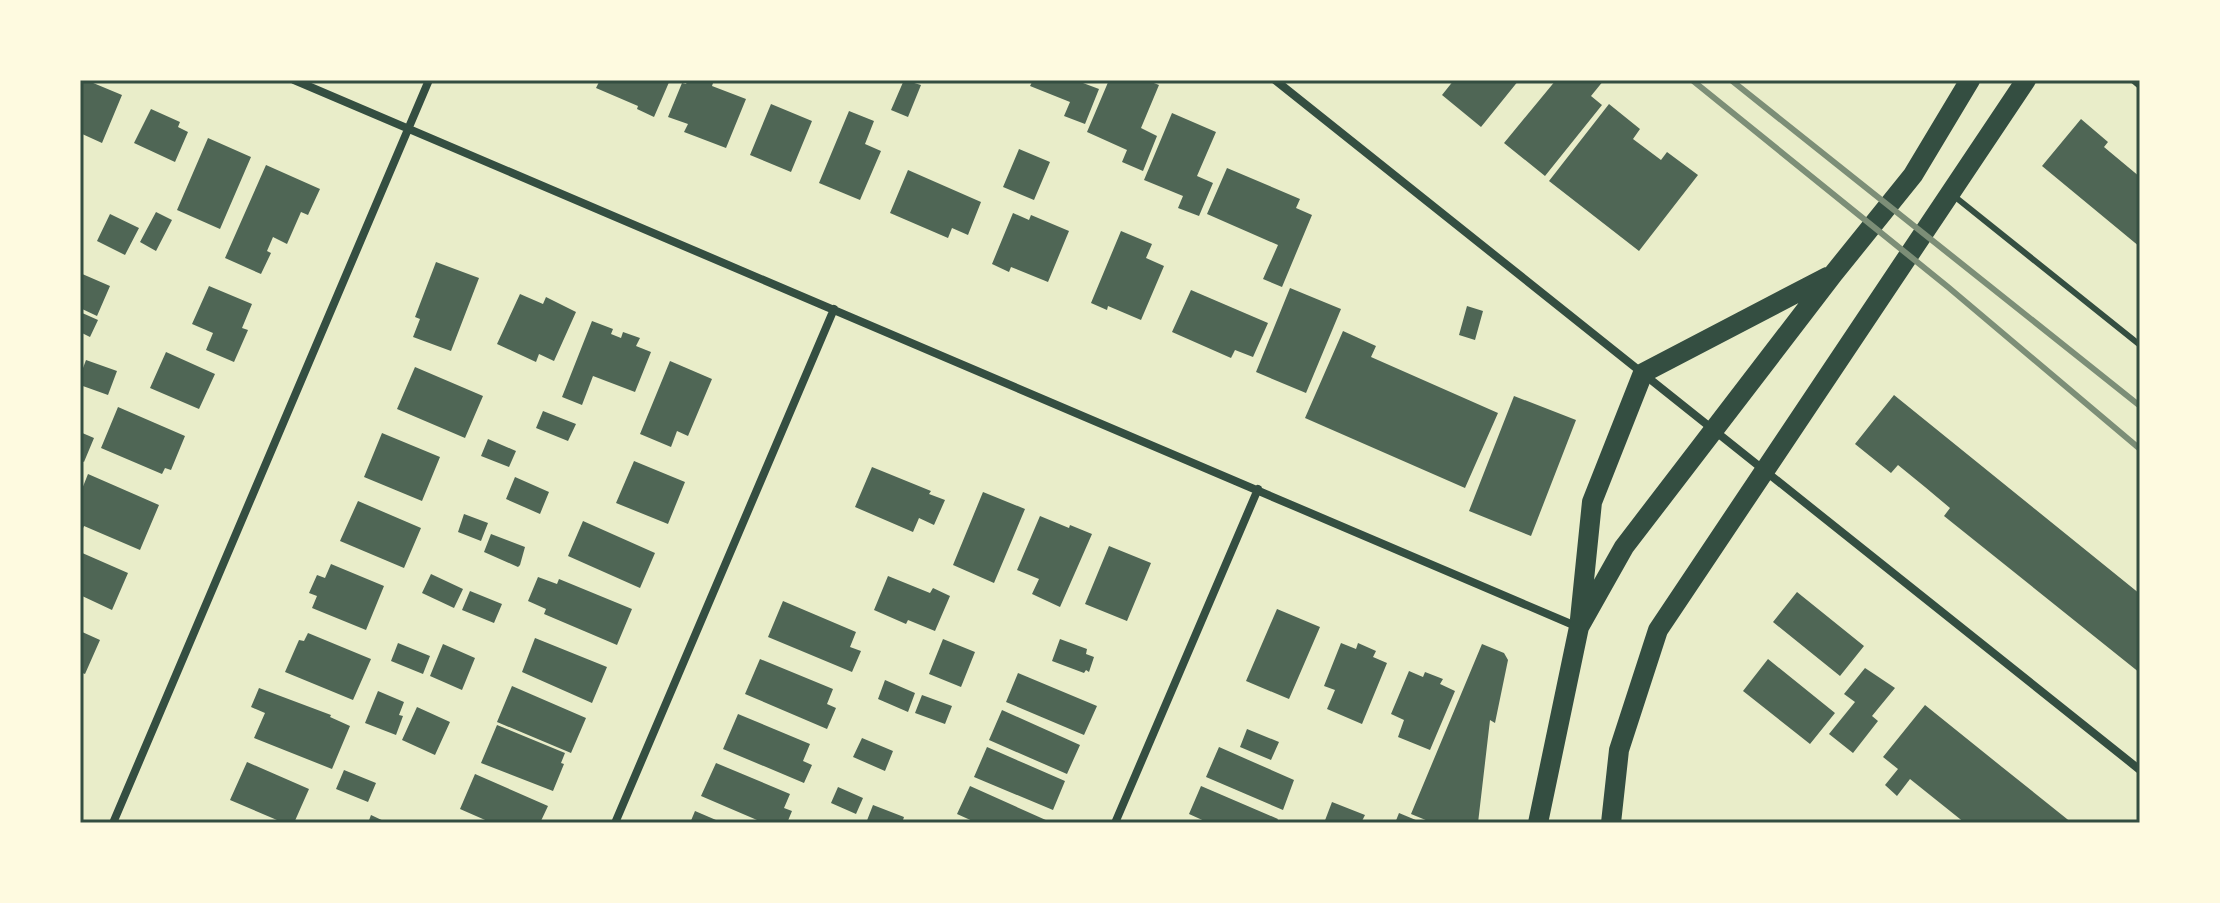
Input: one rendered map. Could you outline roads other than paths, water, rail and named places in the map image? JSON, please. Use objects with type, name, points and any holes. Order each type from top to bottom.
[{"type":"main road","points":[[1579,627],[1624,547],[1913,175],[1970,80]]},
{"type":"main road","points":[[1611,823],[1619,750],[1658,630],[2026,80]]},
{"type":"main road","points":[[1538,823],[1579,627],[1592,502],[1643,373],[1834,273]]},
{"type":"street","points":[[294,80],[1579,627]]},
{"type":"street","points":[[113,823],[429,80]]},
{"type":"street","points":[[1275,80],[2140,770]]},
{"type":"street","points":[[2134,80],[2140,85]]},
{"type":"street","points":[[615,823],[834,309]]},
{"type":"street","points":[[1115,823],[1258,489]]},
{"type":"lane","points":[[1952,193],[2140,345]]},
{"type":"railway","points":[[1692,80],[1948,287],[2140,449]]},
{"type":"railway","points":[[1731,80],[2140,406]]}]
